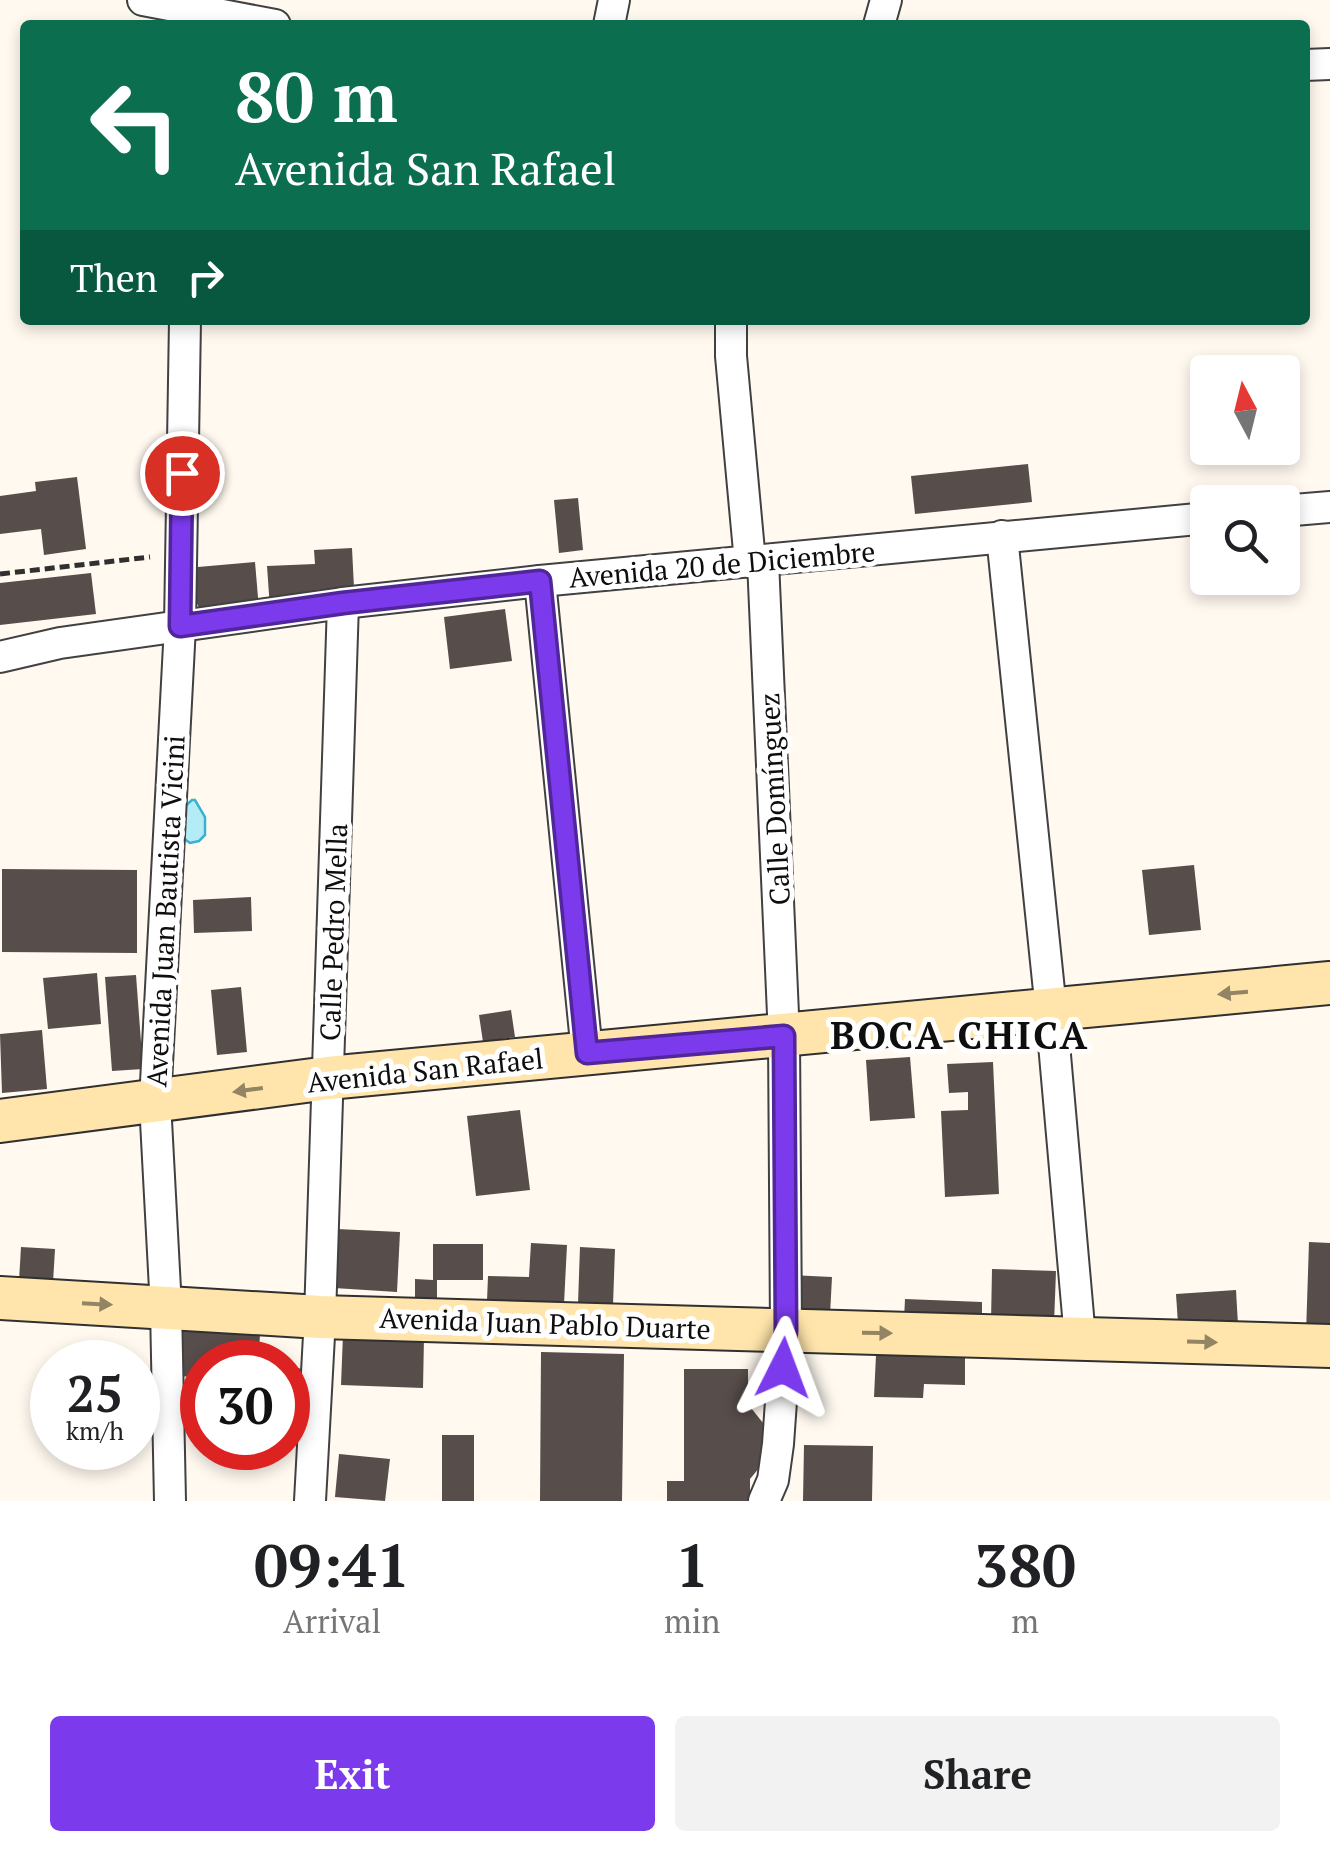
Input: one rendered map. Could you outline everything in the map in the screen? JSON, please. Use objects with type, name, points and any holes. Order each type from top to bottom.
[{"type":"street","points":[[143,0],[245,20]]},
{"type":"street","name":"Avenida Juan Bautista Vicini","points":[[170,1501],[166,1308],[155,1102],[180,626],[185,325]]},
{"type":"street","name":"Calle Domínguez","points":[[731,325],[731,356],[756,561],[784,1036],[786,1330],[778,1444],[764,1501]]},
{"type":"street","points":[[1300,510],[1330,507]]},
{"type":"street","name":"Avenida 20 de Diciembre","points":[[0,657],[60,643],[343,603],[1190,520]]},
{"type":"street","points":[[1002,536],[1080,1338]]},
{"type":"street","points":[[540,581],[587,1053]]},
{"type":"street","name":"Calle Pedro Mella","points":[[310,1501],[320,1317],[343,603]]},
{"type":"street","name":"Avenida San Rafael","points":[[0,1121],[328,1078],[1330,984]]},
{"type":"street","name":"Avenida Juan Pablo Duarte","points":[[0,1298],[320,1317],[1330,1346]]},
{"type":"path","points":[[0,574],[150,557]]},
{"type":"water","points":[[192,800],[205,817],[205,835],[190,843],[183,838],[183,808]]},
{"type":"building","points":[[1028,464],[1032,502],[915,514],[911,476]]},
{"type":"building","points":[[77,477],[86,549],[44,555],[41,529],[0,534],[0,496],[36,491],[35,482]]},
{"type":"building","points":[[578,498],[583,550],[559,553],[554,500]]},
{"type":"building","points":[[352,548],[354,588],[316,590],[317,606],[270,609],[267,566],[315,564],[314,550]]},
{"type":"building","points":[[255,562],[259,609],[202,614],[190,589],[191,577],[198,567]]},
{"type":"building","points":[[91,573],[96,614],[0,625],[0,583]]},
{"type":"building","points":[[505,609],[512,661],[450,669],[444,617]]},
{"type":"building","points":[[1194,865],[1201,930],[1149,935],[1142,870]]},
{"type":"building","points":[[2,869],[137,870],[137,953],[2,952]]},
{"type":"building","points":[[251,897],[252,931],[194,933],[193,900]]},
{"type":"building","points":[[97,973],[101,1024],[48,1029],[43,978]]},
{"type":"building","points":[[136,975],[143,1069],[112,1071],[105,977]]},
{"type":"building","points":[[241,987],[247,1052],[217,1055],[211,990]]},
{"type":"building","points":[[511,1010],[515,1037],[483,1042],[479,1015]]},
{"type":"building","points":[[42,1030],[47,1089],[2,1093],[0,1034]]},
{"type":"building","points":[[910,1057],[915,1118],[870,1121],[866,1060]]},
{"type":"building","points":[[993,1062],[999,1194],[945,1197],[941,1111],[968,1110],[968,1092],[949,1093],[947,1064]]},
{"type":"building","points":[[520,1110],[530,1190],[476,1196],[467,1116]]},
{"type":"building","points":[[337,1229],[400,1232],[397,1292],[334,1288]]},
{"type":"building","points":[[1309,1242],[1330,1243],[1330,1334],[1306,1334]]},
{"type":"building","points":[[531,1243],[567,1245],[564,1304],[487,1301],[488,1276],[529,1277]]},
{"type":"building","points":[[433,1244],[483,1244],[483,1280],[437,1280],[437,1301],[415,1301],[415,1279],[433,1280]]},
{"type":"building","points":[[21,1247],[55,1249],[53,1283],[19,1281]]},
{"type":"building","points":[[580,1247],[615,1249],[613,1305],[578,1304]]},
{"type":"building","points":[[992,1269],[1056,1271],[1054,1324],[991,1322]]},
{"type":"building","points":[[790,1275],[832,1277],[830,1315],[806,1314],[799,1309]]},
{"type":"building","points":[[1236,1290],[1238,1325],[1178,1324],[1176,1294]]},
{"type":"building","points":[[905,1299],[982,1302],[982,1323],[904,1320]]},
{"type":"building","points":[[182,1331],[260,1335],[260,1340],[182,1340]]},
{"type":"building","points":[[343,1334],[424,1337],[423,1388],[341,1385]]},
{"type":"building","points":[[541,1352],[624,1354],[622,1501],[540,1501]]},
{"type":"building","points":[[876,1355],[965,1358],[965,1385],[924,1384],[923,1398],[874,1397]]},
{"type":"building","points":[[684,1369],[748,1369],[748,1404],[770,1432],[768,1457],[750,1479],[750,1501],[667,1501],[667,1481],[684,1481]]},
{"type":"building","points":[[442,1435],[474,1435],[474,1501],[442,1501]]},
{"type":"building","points":[[804,1445],[873,1446],[872,1501],[803,1501]]},
{"type":"building","points":[[339,1454],[390,1459],[385,1501],[335,1497]]},
{"type":"district","name":"BOCA CHICA","points":[[960,1035]]},
{"type":"route","points":[[182,473],[180,626],[540,581],[587,1053],[784,1036],[783,1368]]}]
